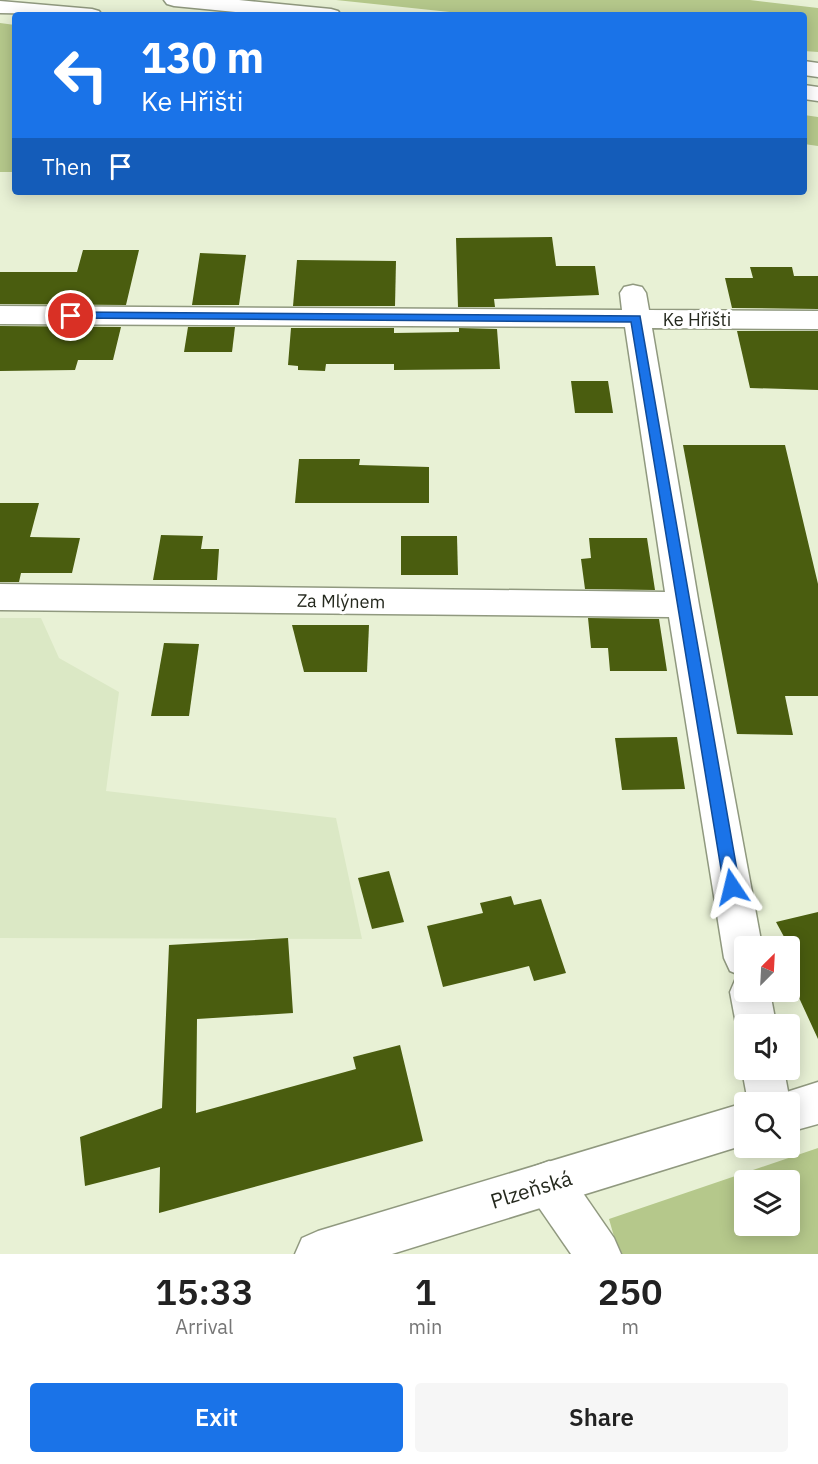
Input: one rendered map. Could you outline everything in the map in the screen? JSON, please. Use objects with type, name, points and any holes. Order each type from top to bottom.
[{"type":"main road","points":[[174,0],[300,12]]},
{"type":"main road","points":[[0,7],[58,12]]},
{"type":"main road","points":[[634,306],[740,936]]},
{"type":"main road","name":"Ke Hřišti","points":[[0,315],[634,306],[818,320]]},
{"type":"main road","name":"Za Mlýnem","points":[[0,597],[683,605]]},
{"type":"main road","points":[[800,1108],[818,1102]]},
{"type":"main road","name":"Plzeňská","points":[[318,1254],[403,1241],[549,1183],[734,1127]]},
{"type":"main road","points":[[549,1183],[598,1254]]},
{"type":"shaded area","points":[[0,618],[41,618],[59,658],[119,692],[106,791],[336,818],[362,939],[0,938]]},
{"type":"green space","points":[[336,0],[750,0],[818,8],[818,52],[807,51],[807,12],[450,12]]},
{"type":"green space","points":[[0,23],[12,25],[12,172],[0,172]]},
{"type":"green space","points":[[807,115],[818,117],[818,146],[807,144]]},
{"type":"green space","points":[[818,1148],[818,1254],[619,1254],[609,1219],[734,1177],[734,1236],[800,1236],[800,1170],[753,1170],[789,1158],[800,1158],[800,1154]]},
{"type":"building","points":[[552,237],[556,266],[595,266],[599,295],[494,299],[495,307],[458,307],[456,238]]},
{"type":"building","points":[[83,250],[139,250],[126,305],[0,304],[0,272],[77,272]]},
{"type":"building","points":[[200,253],[246,255],[239,305],[192,305]]},
{"type":"building","points":[[297,260],[396,261],[395,306],[293,306]]},
{"type":"building","points":[[750,267],[792,267],[794,276],[818,276],[818,309],[732,308],[725,278],[753,278]]},
{"type":"building","points":[[0,326],[121,327],[113,360],[78,360],[75,370],[0,371]]},
{"type":"building","points":[[188,327],[235,327],[232,352],[184,352]]},
{"type":"building","points":[[291,328],[394,328],[394,333],[459,332],[459,328],[497,329],[500,369],[394,370],[394,364],[326,364],[325,371],[298,370],[298,366],[288,365]]},
{"type":"building","points":[[737,331],[818,331],[818,390],[750,388]]},
{"type":"building","points":[[571,381],[608,381],[613,413],[575,413]]},
{"type":"building","points":[[683,445],[785,445],[818,584],[818,696],[785,696],[793,735],[737,734]]},
{"type":"building","points":[[299,459],[360,459],[359,465],[429,467],[429,503],[295,503]]},
{"type":"building","points":[[0,503],[39,503],[30,537],[80,538],[72,573],[21,573],[19,582],[0,582]]},
{"type":"building","points":[[161,535],[203,536],[201,549],[219,549],[217,580],[153,580]]},
{"type":"building","points":[[401,536],[457,536],[458,575],[401,575]]},
{"type":"building","points":[[589,538],[647,538],[655,590],[585,589],[581,559],[591,558]]},
{"type":"building","points":[[588,618],[659,619],[667,671],[610,671],[608,648],[591,648]]},
{"type":"building","points":[[292,625],[369,625],[367,672],[304,672]]},
{"type":"building","points":[[164,643],[199,644],[189,716],[151,716]]},
{"type":"building","points":[[677,737],[685,789],[622,790],[615,738]]},
{"type":"building","points":[[389,871],[404,922],[372,929],[358,878]]},
{"type":"building","points":[[511,896],[514,905],[541,899],[566,973],[534,981],[529,966],[443,987],[427,926],[483,913],[480,903]]},
{"type":"building","points":[[818,912],[818,1039],[800,1000],[800,936],[784,936],[776,922]]},
{"type":"building","points":[[288,938],[293,1013],[197,1019],[196,1113],[356,1069],[353,1057],[400,1045],[423,1141],[159,1213],[160,1167],[85,1186],[80,1137],[162,1108],[169,945]]},
{"type":"route","points":[[71,316],[636,319],[732,887]]}]
